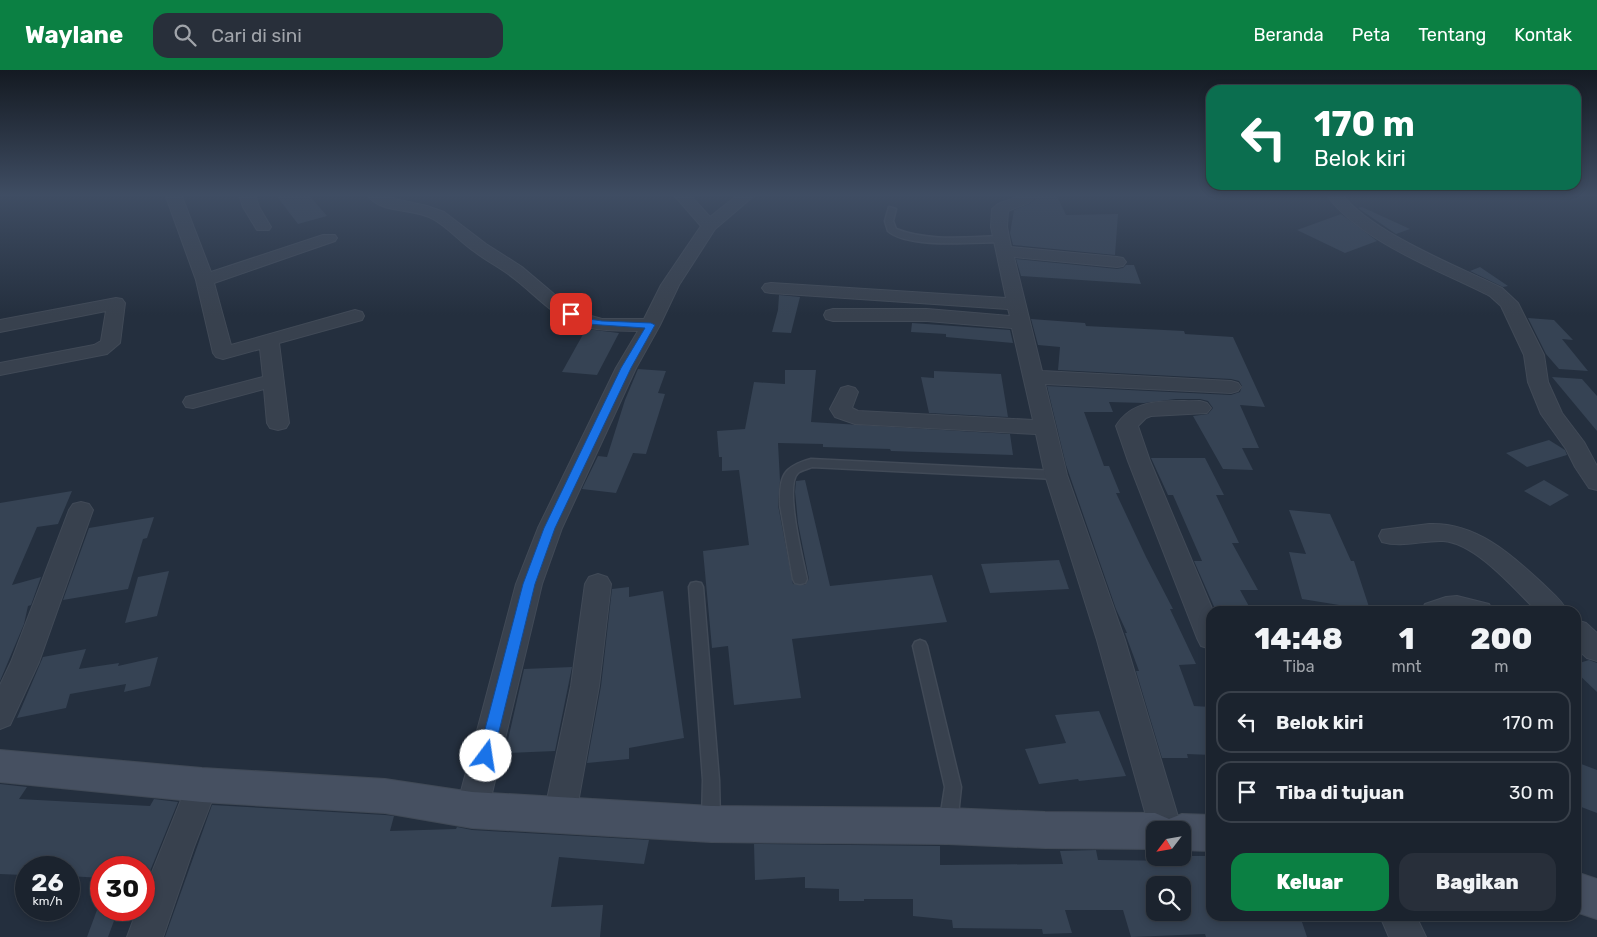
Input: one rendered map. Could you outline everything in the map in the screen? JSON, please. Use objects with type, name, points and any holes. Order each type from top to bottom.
[{"type":"main road","points":[[0,766],[202,785],[385,796],[472,810],[711,824],[948,826],[1045,830],[1146,831]]},
{"type":"main road","points":[[1191,832],[1206,833]]},
{"type":"main road","points":[[1581,894],[1597,899]]},
{"type":"street","points":[[189,234],[205,280],[223,353],[356,316]]},
{"type":"street","points":[[463,234],[571,314],[587,321],[602,324],[651,325]]},
{"type":"street","points":[[472,810],[529,584],[550,528],[626,368],[651,325],[670,285],[703,234]]},
{"type":"street","points":[[1001,234],[1032,377],[1056,475],[1111,640],[1163,821]]},
{"type":"street","points":[[1384,234],[1496,292],[1509,304],[1534,356],[1538,382],[1552,414],[1597,482]]},
{"type":"street","points":[[205,280],[329,238]]},
{"type":"street","points":[[1003,245],[1117,262]]},
{"type":"street","points":[[771,288],[1019,313]]},
{"type":"street","points":[[0,326],[116,303],[110,344],[100,350],[0,369]]},
{"type":"street","points":[[833,315],[1019,313]]},
{"type":"street","points":[[269,340],[278,423]]},
{"type":"street","points":[[1032,377],[1231,388]]},
{"type":"street","points":[[193,402],[273,380]]},
{"type":"street","points":[[848,392],[841,409],[843,412],[854,416],[1046,428]]},
{"type":"street","points":[[1200,408],[1147,410],[1136,413],[1129,420],[1127,426],[1139,461],[1206,626]]},
{"type":"street","points":[[0,716],[25,662],[81,510]]},
{"type":"street","points":[[1391,536],[1448,532],[1465,537],[1481,546],[1548,606]]},
{"type":"street","points":[[560,814],[585,686],[598,584]]},
{"type":"street","points":[[1445,606],[1458,606]]},
{"type":"street","points":[[1581,636],[1597,651]]},
{"type":"street","points":[[1581,646],[1597,651]]},
{"type":"street","points":[[145,937],[177,847],[202,785]]},
{"type":"street","points":[[1400,921],[1408,937]]},
{"type":"lane","points":[[898,234],[922,239],[1003,245]]},
{"type":"lane","points":[[800,579],[786,505],[786,494],[789,476],[794,469],[801,465],[811,463],[852,464],[1056,475]]},
{"type":"lane","points":[[696,588],[711,780],[711,824]]},
{"type":"lane","points":[[920,646],[953,787],[948,826]]},
{"type":"building","points":[[1010,234],[1117,234],[1115,255],[1013,245]]},
{"type":"building","points":[[1306,234],[1368,234],[1377,241],[1345,253]]},
{"type":"building","points":[[1016,259],[1117,269],[1123,268],[1126,265],[1134,265],[1141,284],[1021,276]]},
{"type":"building","points":[[1480,267],[1508,286],[1503,287],[1470,271]]},
{"type":"building","points":[[779,295],[800,297],[791,333],[772,332],[778,310]]},
{"type":"building","points":[[1528,318],[1554,320],[1573,340],[1562,339],[1588,371],[1559,369],[1546,354]]},
{"type":"building","points":[[1031,319],[1085,323],[1086,326],[1184,331],[1185,334],[1233,337],[1265,407],[1240,405],[1259,448],[1242,448],[1253,470],[1223,469],[1193,416],[1208,414],[1213,408],[1208,401],[1176,399],[1144,403],[1109,402],[1113,412],[1084,412],[1104,466],[1109,466],[1120,493],[1116,493],[1173,609],[1170,609],[1196,664],[1179,665],[1194,706],[1206,707],[1206,755],[1187,754],[1188,758],[1162,758],[1136,671],[1139,671],[1125,633],[1127,633],[1116,609],[1066,465],[1047,386],[1231,395],[1240,392],[1242,386],[1239,381],[1231,379],[1058,370],[1060,347],[1038,345]]},
{"type":"building","points":[[912,323],[1010,330],[1013,343],[946,337],[946,334],[911,332]]},
{"type":"building","points":[[586,329],[619,333],[597,375],[562,372]]},
{"type":"building","points":[[638,369],[666,371],[658,393],[665,394],[646,454],[633,453],[616,493],[582,489],[598,456],[607,457],[625,400]]},
{"type":"building","points":[[785,370],[816,370],[811,422],[1010,434],[1013,455],[891,451],[890,449],[823,447],[823,444],[778,443],[780,481],[778,505],[793,584],[805,585],[809,579],[798,523],[795,492],[796,481],[805,480],[830,586],[932,575],[947,622],[792,639],[801,698],[734,705],[728,646],[712,648],[703,551],[749,545],[739,470],[722,471],[722,457],[719,457],[717,431],[745,429],[754,382],[785,384]]},
{"type":"building","points":[[934,371],[1001,374],[1008,417],[929,413],[921,377],[934,378]]},
{"type":"building","points":[[1552,377],[1582,379],[1597,396],[1597,431]]},
{"type":"building","points":[[1549,440],[1565,450],[1567,455],[1527,467],[1506,453]]},
{"type":"building","points":[[1151,458],[1205,458],[1224,495],[1216,495],[1239,543],[1232,543],[1258,590],[1240,590],[1249,606],[1214,606],[1194,561],[1202,561],[1173,495],[1168,495]]},
{"type":"building","points":[[1544,480],[1569,495],[1550,506],[1524,491]]},
{"type":"building","points":[[72,491],[58,524],[37,527],[12,585],[41,577],[0,681],[0,503]]},
{"type":"building","points":[[1289,510],[1330,514],[1351,561],[1354,561],[1369,606],[1345,606],[1302,599],[1289,552],[1306,554]]},
{"type":"building","points":[[154,517],[147,538],[143,539],[128,589],[63,600],[89,528]]},
{"type":"building","points":[[1059,560],[1069,589],[990,593],[981,564]]},
{"type":"building","points":[[169,571],[157,616],[125,623],[138,577]]},
{"type":"building","points":[[629,587],[629,597],[663,591],[684,738],[629,748],[629,759],[587,763],[601,686],[612,589]]},
{"type":"building","points":[[86,649],[79,669],[119,663],[118,666],[158,657],[150,686],[124,692],[126,684],[70,694],[66,708],[17,718],[43,657]]},
{"type":"building","points":[[1589,660],[1597,663],[1597,692],[1581,677],[1581,662]]},
{"type":"building","points":[[572,667],[555,751],[505,753],[524,669]]},
{"type":"building","points":[[1099,711],[1126,776],[1039,784],[1025,749],[1066,743],[1055,715]]},
{"type":"building","points":[[1581,764],[1597,770],[1597,813],[1581,807]]},
{"type":"building","points":[[0,784],[27,787],[19,799],[150,806],[154,799],[178,802],[155,859],[155,856],[90,856],[90,877],[80,877],[80,856],[15,856],[15,875],[0,874]]},
{"type":"building","points":[[212,805],[394,816],[390,831],[456,829],[457,827],[472,830],[649,840],[644,864],[559,857],[551,907],[603,905],[600,937],[165,937]]},
{"type":"building","points":[[754,844],[940,846],[940,865],[1063,864],[1060,851],[1096,850],[1098,860],[1146,861],[1146,866],[1191,866],[1191,856],[1206,856],[1206,921],[1302,921],[1307,937],[1206,937],[1205,934],[1131,937],[1123,910],[1065,910],[1072,933],[1043,934],[1042,929],[953,928],[952,920],[913,916],[913,899],[839,901],[839,889],[805,888],[805,877],[755,880]]},
{"type":"building","points":[[93,921],[114,921],[108,937],[87,937]]},
{"type":"route","points":[[486,756],[529,584],[550,528],[626,368],[651,325],[618,326],[602,324],[587,321],[571,314]]}]
